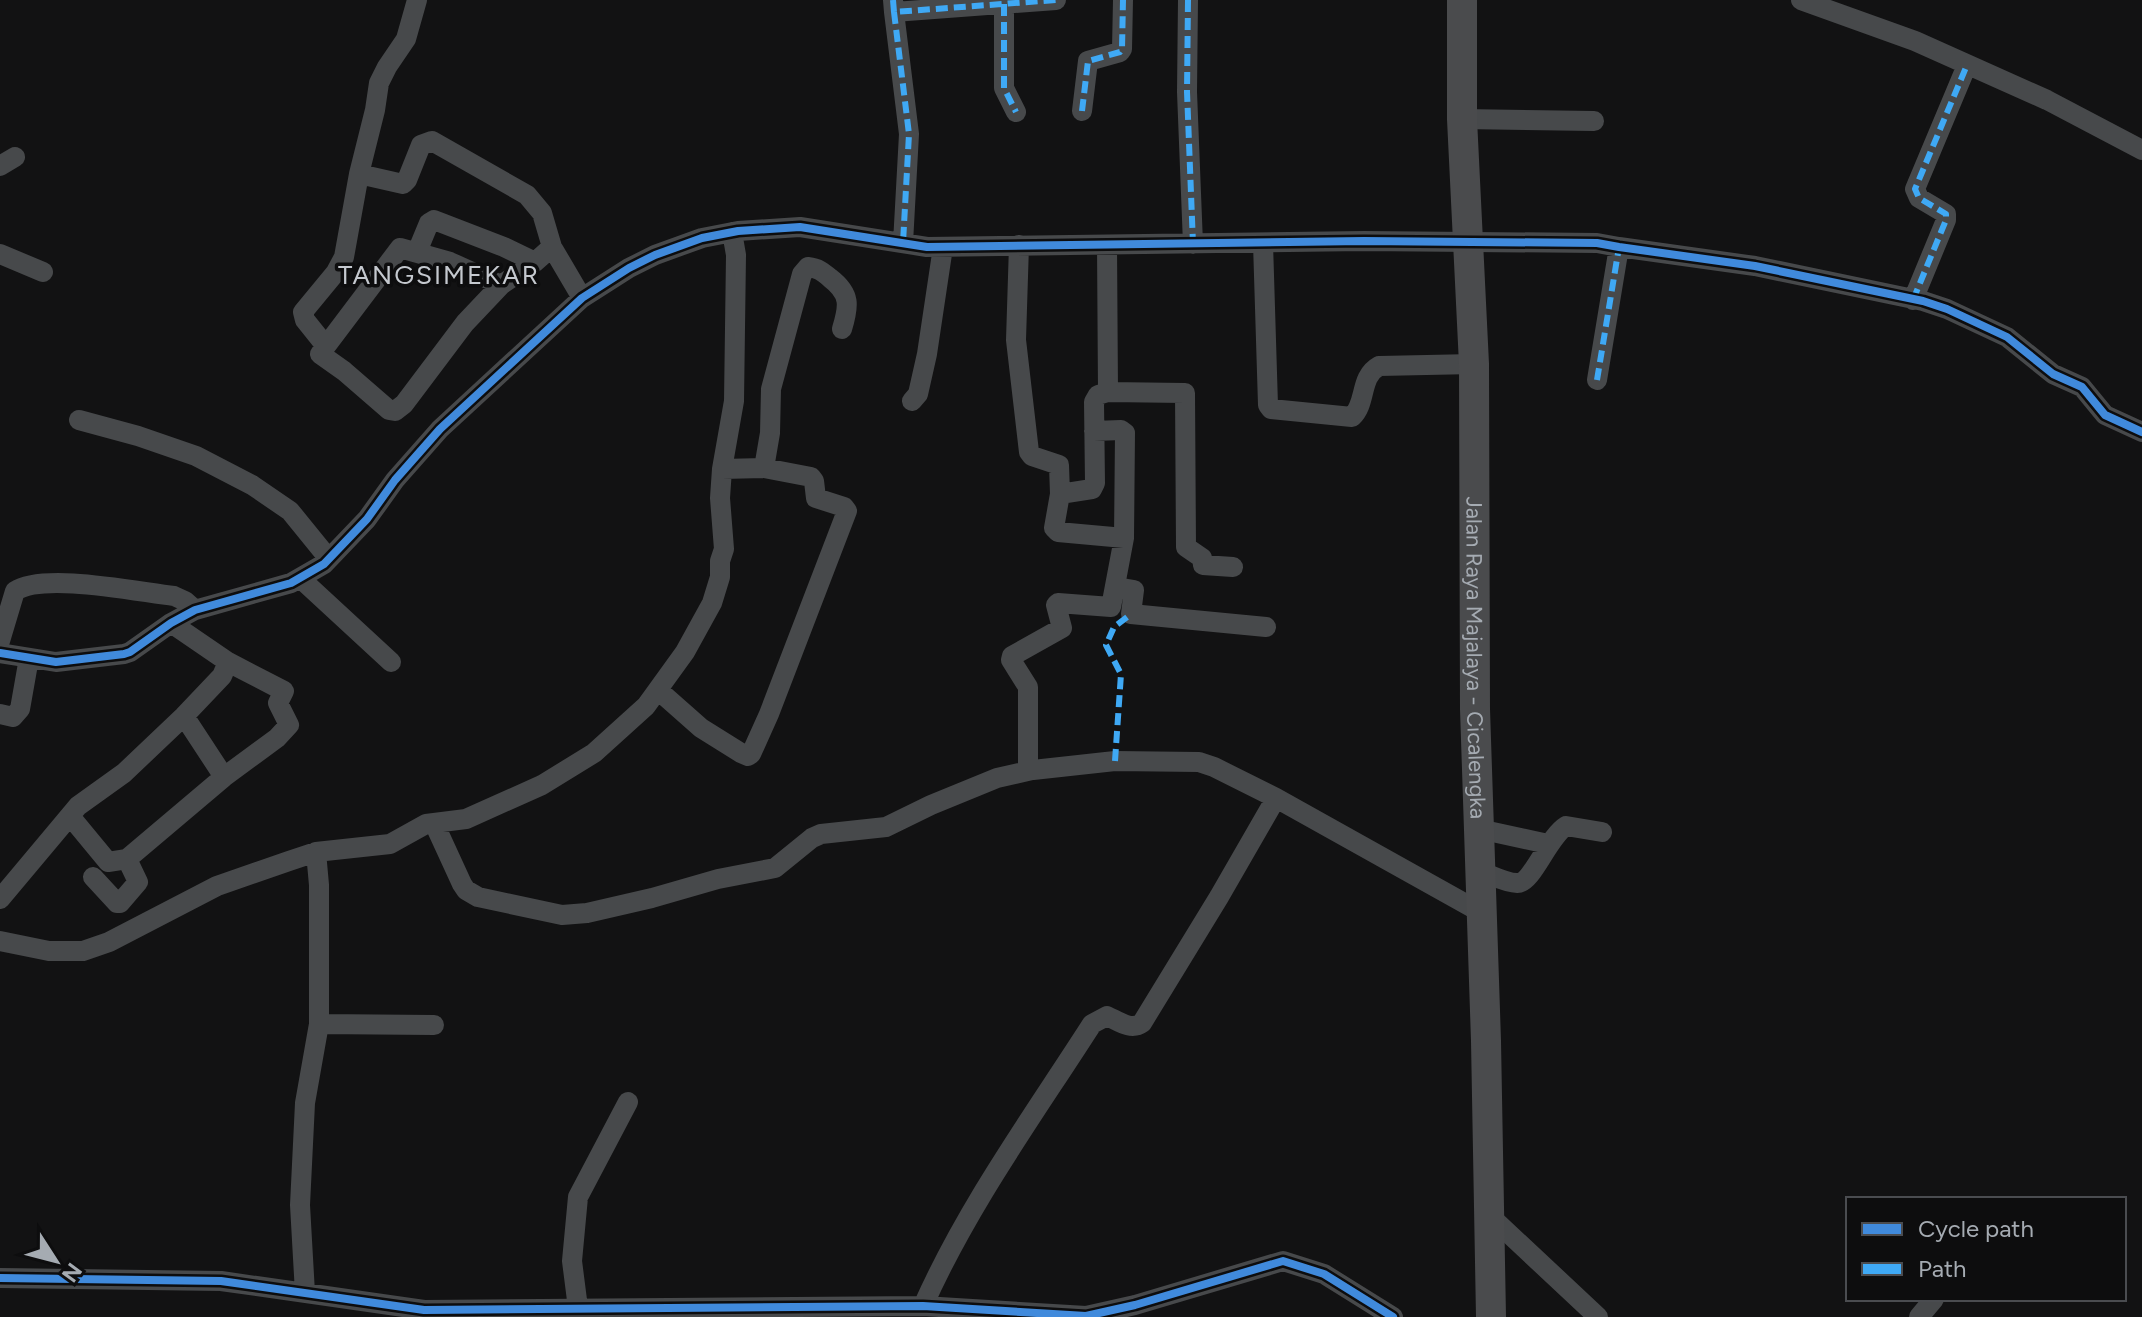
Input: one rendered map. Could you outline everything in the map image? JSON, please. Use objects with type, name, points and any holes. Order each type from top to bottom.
[{"type":"main road","name":"Jalan Raya Majalaya - Cicalengka","points":[[1462,0],[1462,119],[1474,364],[1475,709],[1491,1317]]},
{"type":"street","points":[[325,345],[305,320],[303,312],[336,272],[344,257],[379,83],[406,39],[417,0]]},
{"type":"street","points":[[903,243],[909,134],[893,6],[1056,0]]},
{"type":"street","points":[[1082,111],[1088,61],[1122,49],[1123,0]]},
{"type":"street","points":[[1188,0],[1187,92],[1193,244]]},
{"type":"street","points":[[1801,0],[1915,41],[2047,100],[2142,150]]},
{"type":"street","points":[[1004,4],[1004,88],[1016,112]]},
{"type":"street","points":[[1913,300],[1946,220],[1946,214],[1919,198],[1915,189],[1967,65]]},
{"type":"street","points":[[1462,119],[1594,121]]},
{"type":"street","points":[[359,174],[403,184],[421,145],[432,141],[527,195],[542,213],[552,247],[582,298]]},
{"type":"street","points":[[417,252],[429,223],[434,220],[535,262]]},
{"type":"street","points":[[0,653],[56,662],[124,654],[195,610],[300,578],[329,559],[367,519],[395,480],[440,429],[582,298],[655,255],[702,238],[732,232],[800,227],[927,247],[1364,241],[1597,243],[1755,266],[1947,309],[2007,337],[2057,376],[2082,387],[2105,415],[2142,432]]},
{"type":"street","points":[[0,941],[49,951],[83,951],[109,942],[217,886],[316,852],[390,844],[426,824],[466,819],[542,785],[594,753],[646,706],[685,652],[712,603],[720,577],[724,549],[720,498],[722,469],[734,401],[736,255],[732,232]]},
{"type":"street","points":[[818,268],[829,232]]},
{"type":"street","points":[[1263,243],[1265,347],[1268,405],[1271,409],[1352,417],[1357,412],[1368,374],[1379,366],[1474,364]]},
{"type":"street","points":[[1019,245],[1016,340],[1029,452],[1032,456],[1059,465],[1060,494],[1054,528],[1056,531],[1124,538]]},
{"type":"street","points":[[1107,245],[1108,392]]},
{"type":"street","points":[[501,285],[450,262],[398,249],[320,353],[389,410],[395,411],[404,404],[465,323],[501,285],[552,247]]},
{"type":"street","points":[[912,401],[918,394],[924,366],[943,247]]},
{"type":"street","points":[[1597,380],[1619,247]]},
{"type":"street","points":[[0,254],[43,272]]},
{"type":"street","points":[[764,468],[770,433],[771,389],[803,271],[808,267],[818,268],[845,293],[847,306],[842,329]]},
{"type":"street","points":[[1060,494],[1095,486],[1095,400],[1098,395],[1108,392],[1185,393],[1186,547],[1202,558],[1203,565],[1233,567]]},
{"type":"street","points":[[79,420],[196,456],[252,485],[290,511],[329,559]]},
{"type":"street","points":[[1032,770],[1028,765],[1028,687],[1011,660],[1012,656],[1062,628],[1058,603],[1109,608],[1116,587],[1124,538],[1125,433],[1121,430],[1094,431]]},
{"type":"street","points":[[658,690],[701,728],[741,753],[748,756],[753,752],[847,511],[844,507],[816,498],[811,477],[764,468],[722,469]]},
{"type":"street","points":[[300,578],[391,662]]},
{"type":"street","points":[[0,641],[15,591],[35,583],[174,596],[195,610]]},
{"type":"street","points":[[1116,587],[1134,590],[1131,614],[1266,627]]},
{"type":"street","points":[[70,816],[108,862],[127,859],[289,725],[278,703],[284,691],[228,662],[171,623]]},
{"type":"street","points":[[0,714],[13,717],[20,709],[29,658]]},
{"type":"street","points":[[0,899],[78,806],[124,773],[184,716],[222,676],[228,662]]},
{"type":"street","points":[[184,716],[224,777]]},
{"type":"street","points":[[434,823],[462,884],[471,894],[562,915],[578,915],[727,877],[768,871],[781,865],[821,834],[886,827],[997,778],[1032,770],[1115,761],[1199,762],[1276,798],[1482,913]]},
{"type":"street","points":[[923,1306],[946,1255],[981,1195],[1092,1024],[1107,1016],[1130,1027],[1142,1023],[1276,798]]},
{"type":"street","points":[[1480,871],[1516,884],[1523,882],[1558,831],[1566,826],[1602,832]]},
{"type":"street","points":[[1479,829],[1548,844]]},
{"type":"street","points":[[305,1293],[300,1205],[305,1103],[319,1024],[316,852]]},
{"type":"street","points":[[93,877],[120,903],[138,883],[127,859]]},
{"type":"street","points":[[319,1024],[434,1025]]},
{"type":"street","points":[[578,1308],[572,1261],[578,1197],[628,1102]]},
{"type":"street","points":[[1488,1214],[1598,1317]]},
{"type":"street","points":[[0,1278],[221,1281],[305,1293],[340,1308],[923,1306],[1086,1316],[1135,1305],[1283,1261],[1324,1274],[1360,1308],[1393,1317]]},
{"type":"street","points":[[1919,1317],[1932,1301]]},
{"type":"marked path","points":[[893,0],[894,12],[1056,0]]},
{"type":"marked path","points":[[1082,111],[1088,61],[1122,49],[1123,0]]},
{"type":"marked path","points":[[1188,0],[1187,92],[1193,244]]},
{"type":"marked path","points":[[1004,4],[1004,88],[1016,112]]},
{"type":"marked path","points":[[894,12],[909,134],[903,243]]},
{"type":"marked path","points":[[1913,300],[1946,220],[1946,214],[1919,198],[1915,189],[1967,65]]},
{"type":"marked path","points":[[1597,380],[1619,247]]},
{"type":"marked path","points":[[1115,761],[1121,674],[1106,645],[1114,627],[1131,614]]},
{"type":"cycle path","points":[[0,653],[56,662],[124,654],[195,610],[291,583],[324,564],[367,519],[395,480],[440,429],[582,298],[655,255],[702,238],[738,231],[800,227],[927,247],[1364,241],[1597,243],[1755,266],[1923,301],[1947,309],[2007,337],[2053,374],[2082,387],[2105,415],[2142,432]]},
{"type":"cycle path","points":[[0,1278],[221,1281],[424,1310],[923,1306],[1086,1316],[1135,1305],[1283,1261],[1324,1274],[1393,1317]]},
{"type":"district","name":"TANGSIMEKAR","points":[[439,275]]}]
